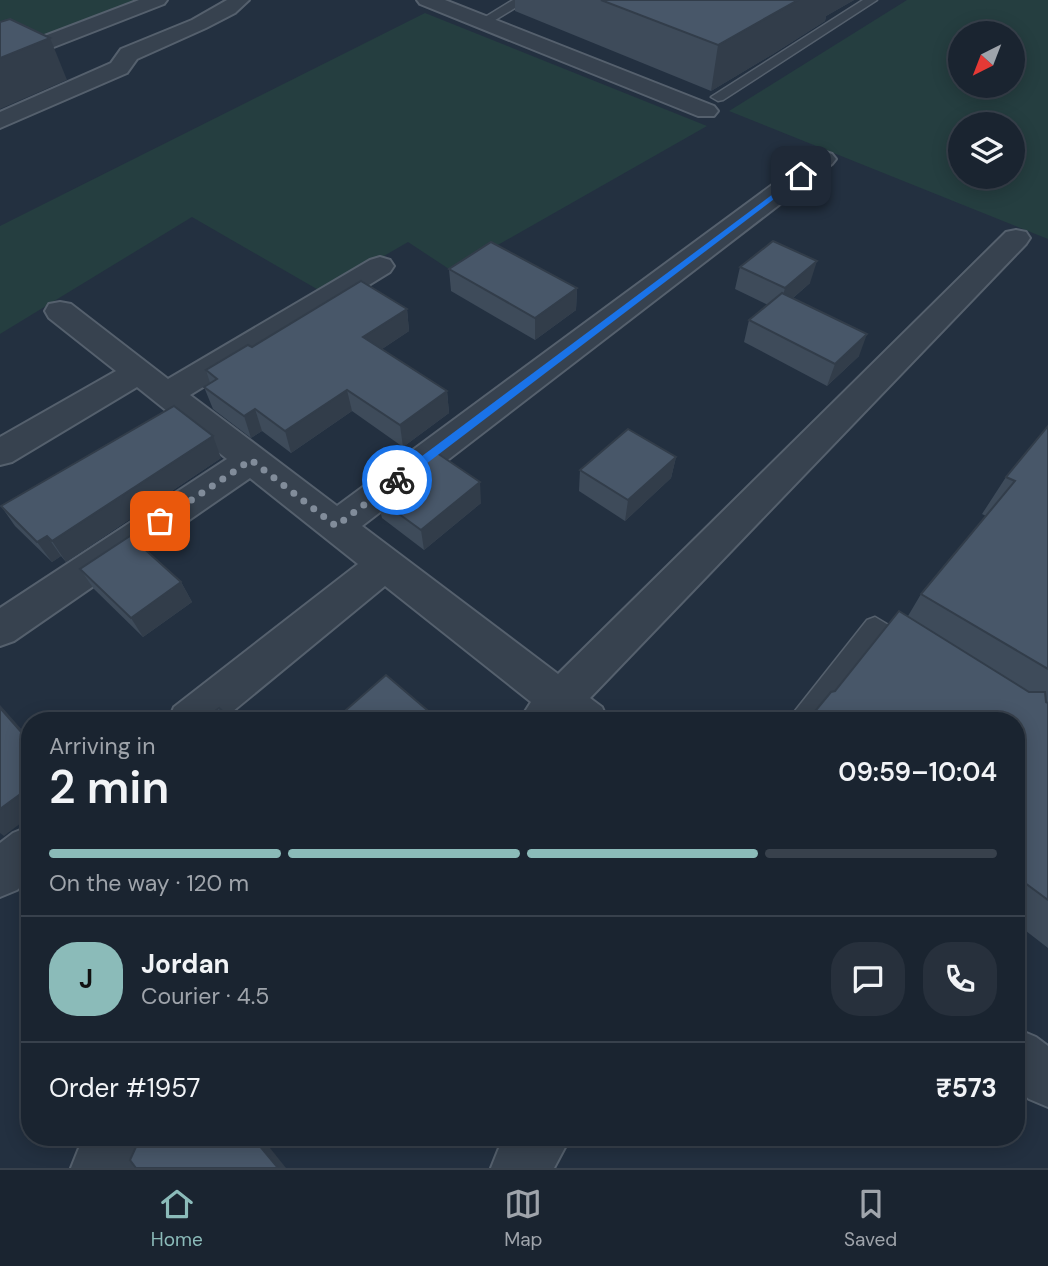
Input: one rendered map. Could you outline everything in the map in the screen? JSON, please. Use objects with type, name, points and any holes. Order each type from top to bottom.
[{"type":"street","points":[[0,61],[157,0]]},
{"type":"street","points":[[0,121],[118,68],[129,54],[199,24],[239,0]]},
{"type":"street","points":[[427,0],[712,104]]},
{"type":"street","points":[[456,12],[478,0]]},
{"type":"street","points":[[78,31],[129,54]]},
{"type":"street","points":[[336,526],[823,159]]},
{"type":"street","points":[[564,712],[1016,238]]},
{"type":"street","points":[[167,394],[380,266]]},
{"type":"street","points":[[60,311],[384,564],[560,712]]},
{"type":"street","points":[[0,453],[139,372]]},
{"type":"street","points":[[0,629],[251,460]]},
{"type":"street","points":[[200,712],[384,564]]},
{"type":"street","points":[[0,873],[21,856]]},
{"type":"street","points":[[1025,1062],[1048,1080]]},
{"type":"street","points":[[99,1168],[121,1146]]},
{"type":"street","points":[[520,1168],[536,1146]]},
{"type":"lane","points":[[483,22],[522,0]]},
{"type":"lane","points":[[712,104],[871,0]]},
{"type":"lane","points":[[807,712],[875,627],[933,664]]},
{"type":"green space","points":[[0,0],[148,0],[0,58]]},
{"type":"green space","points":[[907,0],[1048,0],[1048,239],[729,111]]},
{"type":"green space","points":[[425,13],[707,126],[452,271],[408,242],[322,292],[192,217],[0,334],[0,226]]},
{"type":"building","points":[[601,0],[798,0],[718,45]]},
{"type":"building","points":[[10,19],[50,38],[0,58],[0,22]]},
{"type":"building","points":[[773,241],[817,261],[785,288],[740,267]]},
{"type":"building","points":[[491,242],[577,288],[535,318],[449,269]]},
{"type":"building","points":[[361,281],[407,309],[363,337],[447,391],[400,425],[347,390],[285,431],[255,409],[244,416],[204,387],[217,379],[206,370],[248,345],[252,347]]},
{"type":"building","points":[[782,293],[867,334],[835,364],[749,320]]},
{"type":"building","points":[[174,406],[213,436],[52,541],[47,536],[37,542],[1,506]]},
{"type":"building","points":[[1048,426],[1048,669],[921,594],[1015,481],[1006,477]]},
{"type":"building","points":[[628,429],[676,457],[628,500],[580,470]]},
{"type":"building","points":[[437,453],[480,482],[421,530],[377,498]]},
{"type":"building","points":[[130,536],[181,582],[131,618],[80,569]]},
{"type":"building","points":[[899,611],[1029,692],[1045,692],[1048,703],[1048,900],[1025,883],[1025,712],[814,712],[831,692],[835,691]]},
{"type":"building","points":[[386,675],[429,712],[344,712]]},
{"type":"building","points":[[0,708],[21,732],[21,794],[0,809]]},
{"type":"building","points":[[136,1146],[260,1146],[278,1168],[136,1168],[130,1160]]},
{"type":"way so far","points":[[160,521],[251,460],[336,526],[397,480]]},
{"type":"route","points":[[397,480],[801,176]]}]
